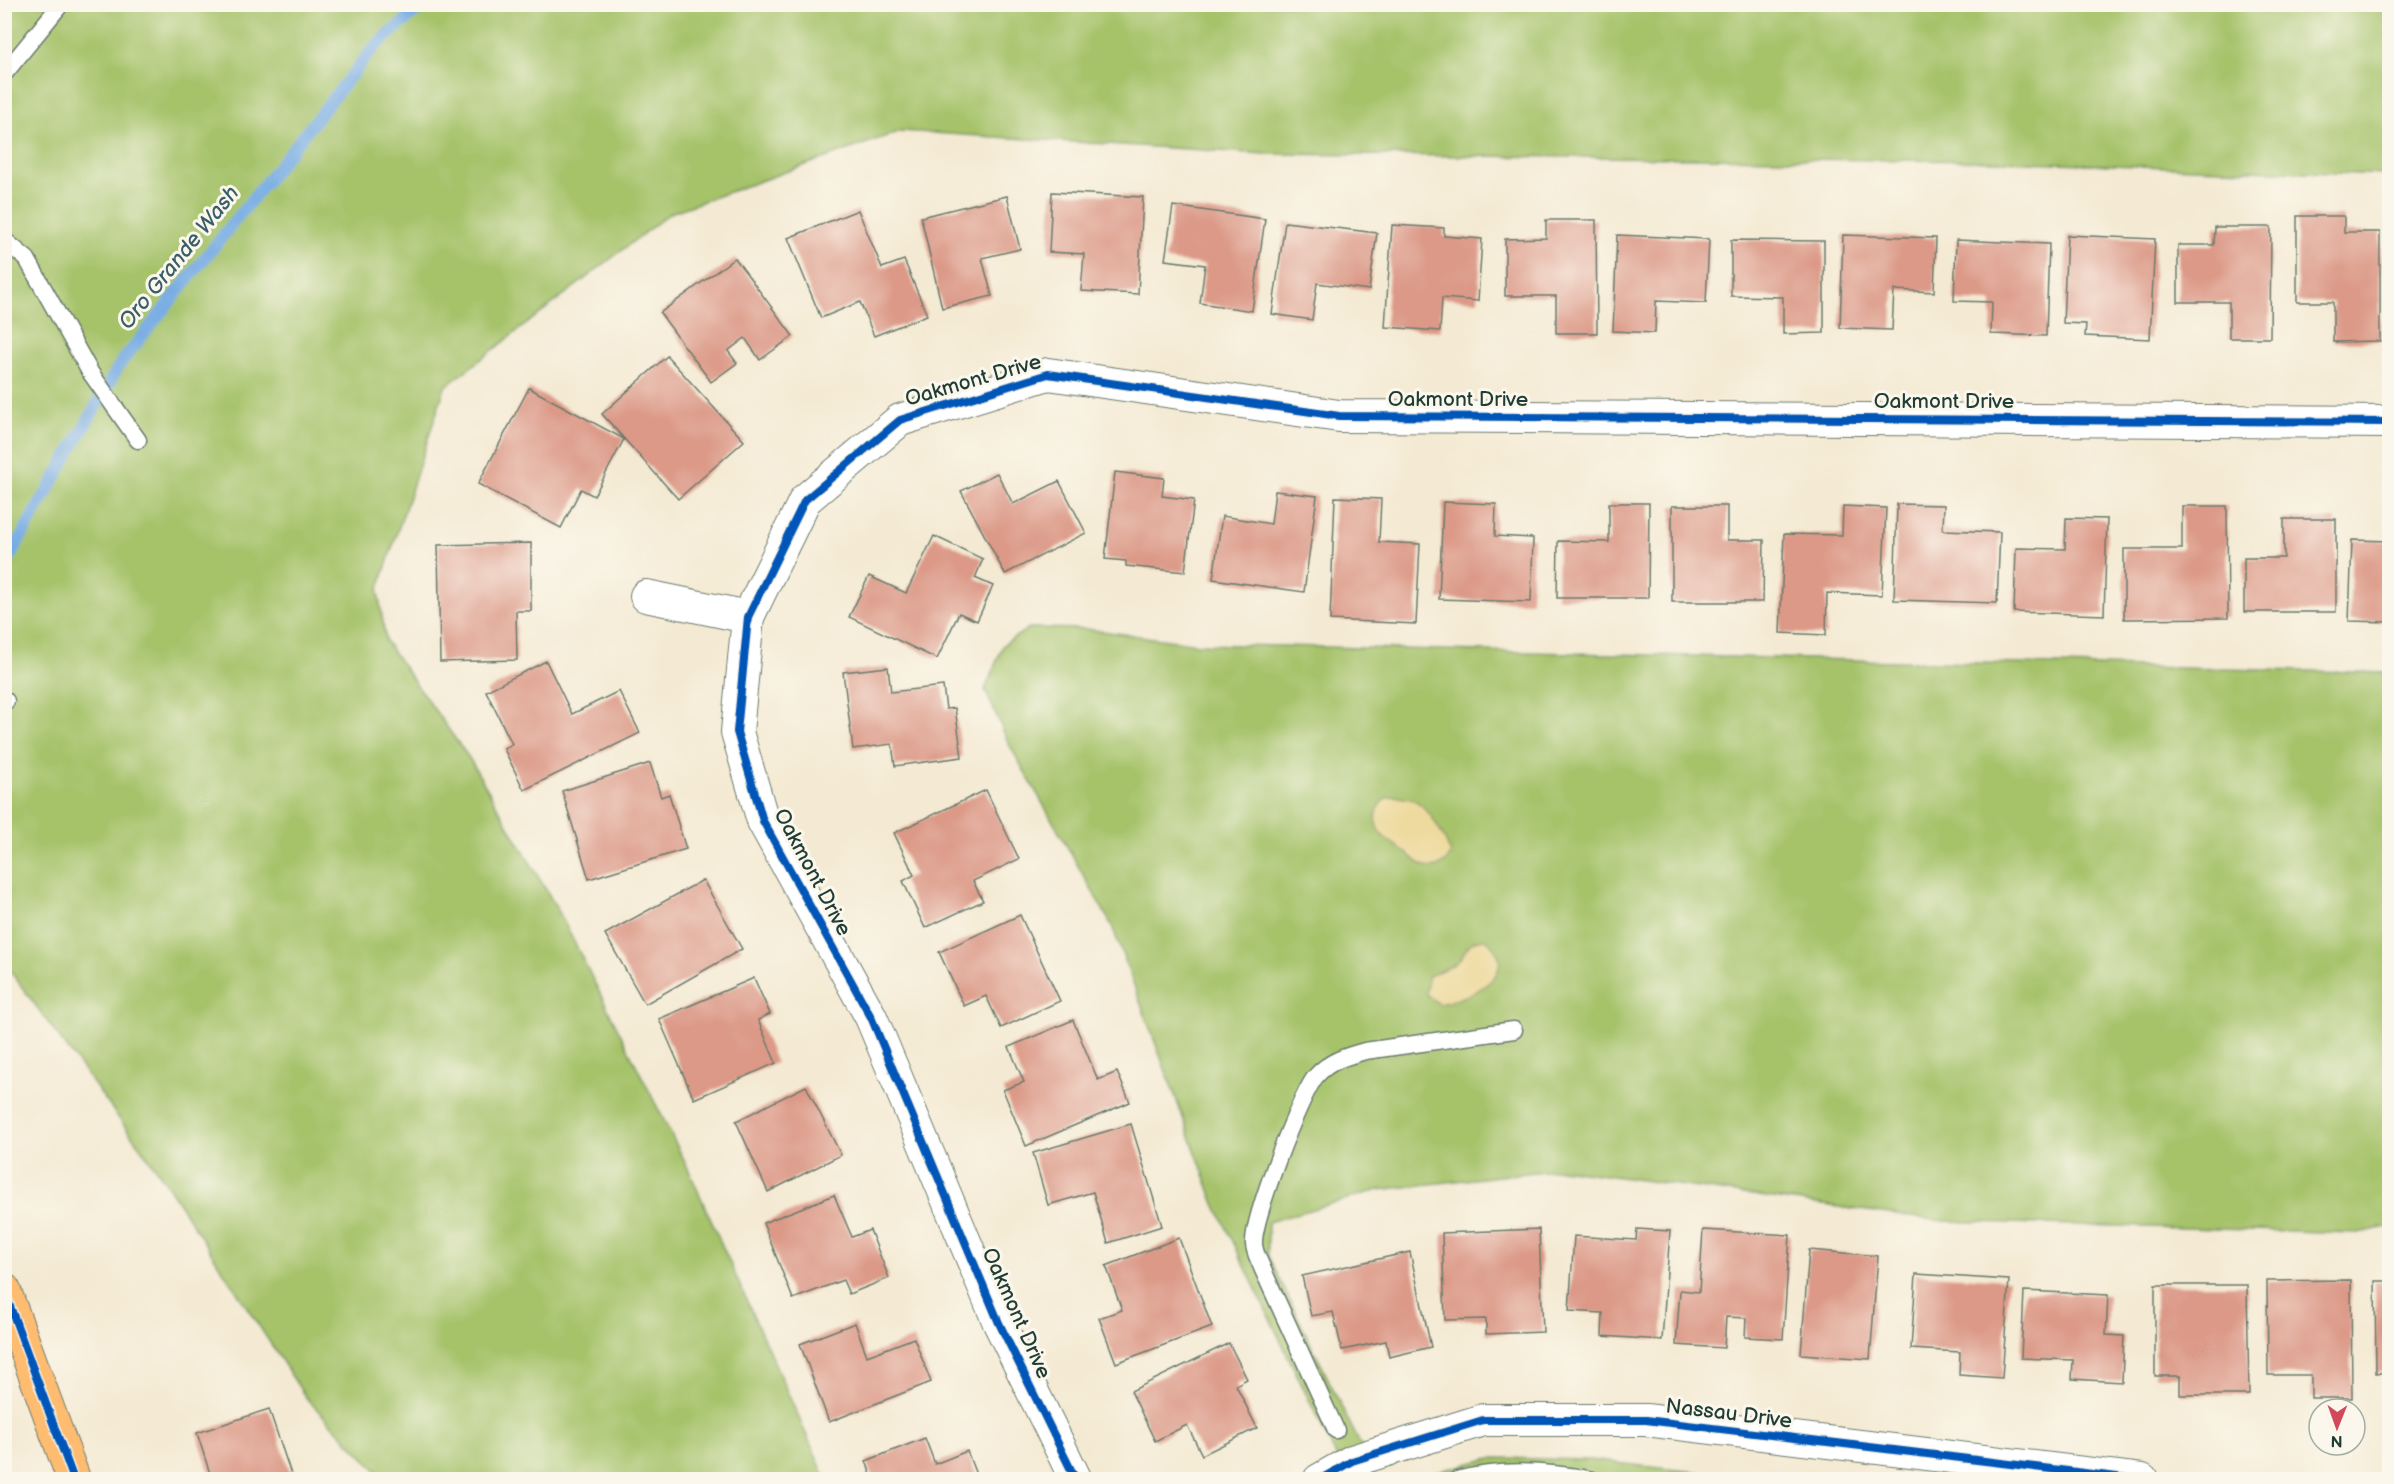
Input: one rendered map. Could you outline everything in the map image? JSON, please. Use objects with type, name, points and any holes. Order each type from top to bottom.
[{"type":"main road","points":[[4,1290],[74,1479]]},
{"type":"street","name":"Oakmont Drive","points":[[1076,1479],[999,1323],[871,1017],[763,821],[737,732],[748,617],[805,500],[900,420],[1048,374],[1339,416],[2390,422]]},
{"type":"street","points":[[646,596],[748,617]]},
{"type":"street","name":"Nassau Drive","points":[[1319,1479],[1352,1461],[1483,1420],[1646,1420],[2142,1479]]},
{"type":"lane","points":[[4,74],[61,4]]},
{"type":"lane","points":[[4,240],[27,259],[90,372],[138,440]]},
{"type":"lane","points":[[1336,1430],[1263,1270],[1254,1245],[1257,1221],[1296,1111],[1316,1076],[1330,1063],[1348,1056],[1365,1051],[1514,1030]]},
{"type":"lane","points":[[1457,1479],[1501,1472],[1593,1479]]},
{"type":"green space","points":[[4,5],[2389,5],[2389,175],[2000,161],[1266,154],[901,131],[670,213],[445,387],[378,591],[386,642],[469,758],[559,912],[686,1164],[826,1479],[385,1479],[306,1398],[160,1174],[5,964]]},
{"type":"green space","points":[[1029,628],[1086,629],[1198,644],[2389,673],[2389,1227],[2358,1233],[1941,1221],[1561,1169],[1378,1190],[1268,1222],[1268,1256],[1377,1479],[1347,1479],[1215,1204],[1112,926],[1009,744],[985,690],[1003,645]]},
{"type":"green space","points":[[1491,1458],[1590,1460],[1756,1479],[1404,1480]]},
{"type":"sand","points":[[1395,796],[1414,800],[1426,809],[1446,841],[1451,855],[1445,862],[1433,868],[1423,865],[1378,830],[1376,818],[1379,807],[1386,798]]},
{"type":"sand","points":[[1486,939],[1497,952],[1500,963],[1496,974],[1488,983],[1464,997],[1439,1004],[1426,994],[1428,977],[1454,964],[1473,942]]},
{"type":"building","points":[[1052,192],[1143,197],[1138,294],[1081,291],[1084,254],[1049,252]]},
{"type":"building","points":[[1007,196],[1020,249],[982,258],[992,296],[942,308],[921,217]]},
{"type":"building","points":[[1173,206],[1265,219],[1252,311],[1200,303],[1205,265],[1165,260]]},
{"type":"building","points":[[858,210],[882,268],[904,260],[927,315],[874,336],[860,302],[821,318],[788,238]]},
{"type":"building","points":[[2297,216],[2344,216],[2344,232],[2380,232],[2380,341],[2333,342],[2333,302],[2297,302]]},
{"type":"building","points":[[1546,220],[1596,220],[1597,333],[1556,333],[1556,296],[1505,296],[1505,239],[1546,238]]},
{"type":"building","points":[[1285,222],[1377,233],[1369,290],[1317,283],[1312,320],[1272,314]]},
{"type":"building","points":[[1392,225],[1444,228],[1444,236],[1482,239],[1478,301],[1442,298],[1440,331],[1385,327]]},
{"type":"building","points":[[2215,227],[2271,227],[2270,338],[2229,338],[2229,302],[2178,302],[2178,245],[2214,245]]},
{"type":"building","points":[[1617,235],[1709,239],[1706,303],[1656,301],[1655,333],[1613,331]]},
{"type":"building","points":[[1843,235],[1936,238],[1934,292],[1894,290],[1892,330],[1840,328]]},
{"type":"building","points":[[2067,235],[2155,239],[2150,339],[2085,336],[2086,324],[2063,323]]},
{"type":"building","points":[[1731,240],[1824,241],[1824,333],[1783,334],[1783,297],[1731,296]]},
{"type":"building","points":[[1956,240],[2049,244],[2046,336],[1991,334],[1992,302],[1954,301]]},
{"type":"building","points":[[735,258],[793,336],[760,360],[745,338],[728,351],[737,363],[711,382],[660,313]]},
{"type":"building","points":[[667,356],[744,441],[678,499],[602,414]]},
{"type":"building","points":[[529,388],[624,439],[594,496],[581,489],[561,528],[478,484]]},
{"type":"building","points":[[1115,472],[1164,478],[1162,496],[1194,500],[1185,572],[1126,566],[1126,561],[1105,559]]},
{"type":"building","points":[[997,473],[1013,504],[1059,481],[1086,533],[1005,574],[961,491]]},
{"type":"building","points":[[1275,491],[1317,496],[1304,592],[1213,579],[1222,516],[1271,524]]},
{"type":"building","points":[[1335,497],[1381,499],[1379,542],[1420,544],[1416,624],[1330,620]]},
{"type":"building","points":[[1443,502],[1496,504],[1495,536],[1533,538],[1531,602],[1439,599]]},
{"type":"building","points":[[1609,503],[1649,503],[1648,598],[1557,598],[1558,541],[1609,542]]},
{"type":"building","points":[[1897,504],[1944,505],[1943,530],[2000,532],[1997,603],[1894,600]]},
{"type":"building","points":[[1672,506],[1727,506],[1727,540],[1764,540],[1763,602],[1672,602]]},
{"type":"building","points":[[1843,506],[1886,508],[1882,595],[1827,593],[1826,635],[1780,633],[1784,534],[1842,535]]},
{"type":"building","points":[[2182,506],[2227,506],[2228,618],[2124,619],[2124,549],[2182,549]]},
{"type":"building","points":[[2066,518],[2107,519],[2104,615],[2014,612],[2016,548],[2065,549]]},
{"type":"building","points":[[2284,519],[2336,519],[2336,612],[2244,612],[2244,558],[2284,558]]},
{"type":"building","points":[[934,536],[983,559],[975,578],[993,586],[977,621],[959,613],[937,659],[849,617],[869,576],[906,593]]},
{"type":"building","points":[[2352,540],[2390,541],[2390,622],[2349,621]]},
{"type":"building","points":[[531,543],[531,611],[516,611],[517,660],[440,662],[438,545]]},
{"type":"building","points":[[546,661],[572,714],[619,691],[640,733],[524,790],[504,749],[512,744],[486,691]]},
{"type":"building","points":[[888,667],[891,692],[943,686],[946,709],[955,708],[962,757],[895,766],[892,744],[853,749],[843,672]]},
{"type":"building","points":[[650,763],[661,797],[669,794],[686,849],[589,879],[562,791]]},
{"type":"building","points":[[986,790],[1019,859],[973,881],[983,901],[925,928],[903,881],[914,875],[894,833]]},
{"type":"building","points":[[703,880],[742,949],[645,1004],[605,934]]},
{"type":"building","points":[[1020,915],[1060,1001],[1001,1028],[986,996],[964,1006],[939,952]]},
{"type":"building","points":[[754,978],[770,1014],[758,1020],[776,1063],[694,1099],[659,1019]]},
{"type":"building","points":[[1073,1020],[1098,1080],[1117,1072],[1130,1102],[1026,1146],[1003,1090],[1024,1082],[1009,1047]]},
{"type":"building","points":[[806,1086],[841,1155],[768,1192],[736,1121]]},
{"type":"building","points":[[1131,1124],[1162,1226],[1108,1243],[1093,1192],[1048,1205],[1033,1153]]},
{"type":"building","points":[[834,1195],[852,1237],[870,1230],[889,1278],[849,1294],[843,1280],[793,1299],[763,1223]]},
{"type":"building","points":[[1539,1229],[1543,1332],[1486,1334],[1486,1319],[1445,1320],[1442,1233]]},
{"type":"building","points":[[1637,1229],[1670,1231],[1662,1340],[1602,1336],[1603,1313],[1569,1311],[1574,1236],[1636,1240]]},
{"type":"building","points":[[1703,1230],[1790,1235],[1783,1339],[1745,1337],[1746,1318],[1726,1317],[1724,1348],[1676,1345],[1680,1290],[1699,1292]]},
{"type":"building","points":[[1179,1238],[1212,1327],[1116,1363],[1099,1318],[1122,1310],[1106,1266]]},
{"type":"building","points":[[1809,1250],[1878,1256],[1870,1359],[1801,1354]]},
{"type":"building","points":[[1410,1252],[1431,1347],[1389,1357],[1386,1341],[1342,1350],[1333,1312],[1311,1316],[1302,1276]]},
{"type":"building","points":[[1916,1274],[2009,1280],[2002,1378],[1959,1375],[1960,1352],[1911,1349]]},
{"type":"building","points":[[2351,1280],[2352,1397],[2311,1397],[2311,1375],[2268,1375],[2267,1281]]},
{"type":"building","points":[[2375,1281],[2390,1281],[2390,1372],[2376,1373]]},
{"type":"building","points":[[2155,1285],[2247,1285],[2249,1395],[2180,1395],[2180,1376],[2155,1376]]},
{"type":"building","points":[[2024,1291],[2108,1295],[2106,1335],[2124,1336],[2122,1382],[2072,1379],[2073,1360],[2021,1358]]},
{"type":"building","points":[[855,1323],[867,1356],[914,1338],[931,1382],[829,1422],[800,1344]]},
{"type":"building","points":[[1229,1343],[1247,1379],[1236,1385],[1257,1428],[1202,1455],[1187,1425],[1155,1441],[1131,1391]]},
{"type":"building","points":[[269,1409],[293,1480],[212,1480],[197,1433]]},
{"type":"building","points":[[925,1438],[935,1464],[967,1451],[978,1480],[873,1480],[866,1461]]},
{"type":"waterway","name":"Oro Grande Wash","points":[[4,567],[120,364],[374,47],[425,4]]},
{"type":"cycle path","points":[[1076,1480],[999,1323],[871,1017],[763,821],[737,732],[748,617],[805,500],[900,420],[1048,374],[1339,416],[2390,422]]},
{"type":"cycle path","points":[[4,1290],[74,1480]]},
{"type":"cycle path","points":[[1319,1480],[1352,1461],[1483,1420],[1646,1420],[2142,1480]]}]
